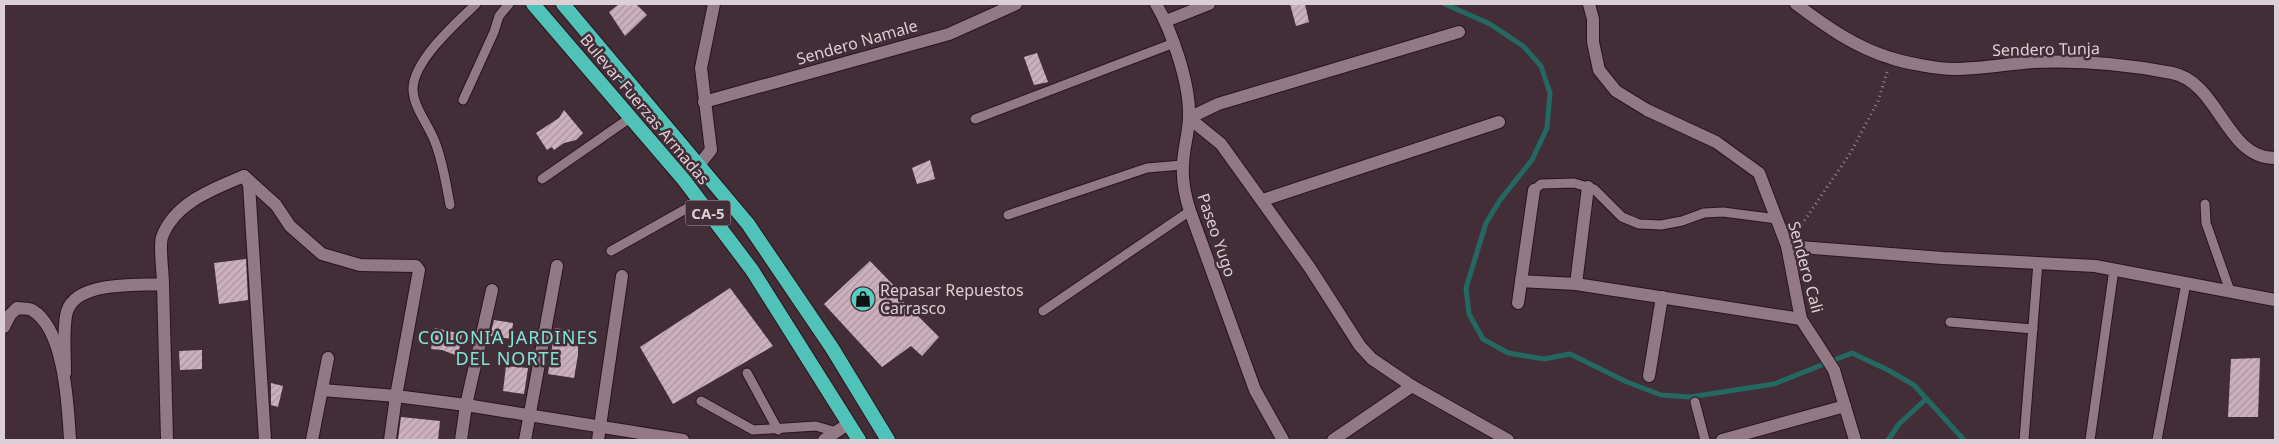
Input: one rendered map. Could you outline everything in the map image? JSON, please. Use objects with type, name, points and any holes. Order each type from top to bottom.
[{"type":"highway","name":"Bulevar Fuerzas Armadas","points":[[532,4],[700,201],[752,270],[859,440]]},
{"type":"highway","name":"Bulevar Fuerzas Armadas","points":[[568,6],[748,224],[832,348],[888,440]]},
{"type":"street","points":[[699,165],[711,150],[701,68],[714,4]]},
{"type":"street","name":"Sendero Namale","points":[[704,102],[949,34],[1016,4]]},
{"type":"street","name":"Paseo Yugo","points":[[1156,4],[1166,22],[1174,43],[1188,100],[1189,118],[1182,165],[1184,193],[1255,390],[1283,440]]},
{"type":"street","points":[[1166,22],[1209,4]]},
{"type":"street","name":"Sendero Cali","points":[[1590,4],[1593,19],[1593,42],[1599,70],[1616,91],[1647,110],[1716,142],[1759,173],[1787,246],[1801,319],[1834,370],[1855,440]]},
{"type":"street","name":"Sendero Tunja","points":[[1796,4],[1823,24],[1891,58],[1953,69],[2033,62],[2093,62],[2144,67],[2186,76],[2206,96],[2247,149],[2265,159],[2275,158]]},
{"type":"street","points":[[1459,32],[1218,104],[1189,118],[1221,144],[1263,200],[1360,346],[1380,365],[1412,386],[1508,440]]},
{"type":"street","points":[[1263,200],[1499,122]]},
{"type":"street","points":[[167,440],[162,238],[175,215],[199,196],[244,176]]},
{"type":"street","points":[[244,176],[276,204],[290,226],[322,254],[360,265],[416,266],[419,270],[390,440]]},
{"type":"street","points":[[244,176],[249,184],[265,440]]},
{"type":"street","points":[[1576,284],[1588,187]]},
{"type":"street","points":[[1518,304],[1534,190]]},
{"type":"street","points":[[1787,246],[2095,266],[2275,300]]},
{"type":"street","points":[[525,440],[557,266]]},
{"type":"street","points":[[598,440],[622,276]]},
{"type":"street","points":[[1521,281],[1576,284],[1801,319]]},
{"type":"street","points":[[70,440],[65,373],[66,316],[70,304],[79,295],[93,289],[163,284]]},
{"type":"street","points":[[461,440],[466,405],[492,290]]},
{"type":"street","points":[[1649,376],[1662,297]]},
{"type":"street","points":[[4,327],[10,315],[17,308],[31,309],[42,318],[50,332],[65,373]]},
{"type":"street","points":[[312,440],[328,358]]},
{"type":"street","points":[[1333,440],[1412,386]]},
{"type":"street","points":[[322,390],[396,396],[466,405],[683,440]]},
{"type":"street","points":[[1722,440],[1845,406]]},
{"type":"street","points":[[824,440],[848,424]]},
{"type":"lane","points":[[450,205],[436,144],[416,102],[413,89],[415,77],[424,62],[476,4]]},
{"type":"lane","points":[[463,100],[494,32],[499,16],[509,4]]},
{"type":"lane","points":[[975,120],[1174,43]]},
{"type":"lane","points":[[542,179],[630,118]]},
{"type":"lane","points":[[1008,215],[1147,168],[1182,165]]},
{"type":"lane","points":[[1534,190],[1541,184],[1574,183],[1588,187],[1594,189],[1622,217],[1640,224],[1661,226],[1704,213],[1723,212],[1776,219]]},
{"type":"lane","points":[[611,251],[700,201]]},
{"type":"lane","points":[[2205,204],[2206,223],[2230,291]]},
{"type":"lane","points":[[1043,311],[1190,211]]},
{"type":"lane","points":[[2024,440],[2038,262]]},
{"type":"lane","points":[[2090,440],[2114,269]]},
{"type":"lane","points":[[2156,440],[2186,283]]},
{"type":"lane","points":[[1950,322],[2032,329]]},
{"type":"lane","points":[[747,373],[778,430]]},
{"type":"lane","points":[[701,401],[753,430],[778,430],[816,426],[836,432]]},
{"type":"lane","points":[[1695,402],[1705,440]]},
{"type":"path","points":[[1787,246],[1851,152],[1878,101],[1891,58]]},
{"type":"building","points":[[619,4],[636,4],[647,15],[625,36],[609,12]]},
{"type":"building","points":[[1290,4],[1305,4],[1309,22],[1296,26]]},
{"type":"building","points":[[1037,53],[1048,82],[1034,85],[1024,57]]},
{"type":"building","points":[[564,110],[583,133],[576,140],[564,143],[554,150],[552,147],[547,150],[536,133],[559,118]]},
{"type":"building","points":[[930,160],[935,179],[917,184],[912,168]]},
{"type":"building","points":[[246,259],[248,300],[219,304],[214,263]]},
{"type":"building","points":[[870,261],[902,294],[899,297],[939,337],[922,356],[911,346],[882,367],[824,304]]},
{"type":"building","points":[[730,288],[773,346],[673,404],[640,347]]},
{"type":"building","points":[[494,320],[513,323],[511,339],[490,336]]},
{"type":"building","points":[[435,328],[462,334],[458,356],[442,350],[431,349]]},
{"type":"building","points":[[555,328],[578,331],[578,355],[574,378],[548,374]]},
{"type":"building","points":[[202,350],[202,369],[180,370],[179,351]]},
{"type":"building","points":[[2260,358],[2258,417],[2228,417],[2231,359]]},
{"type":"building","points":[[506,366],[528,368],[524,394],[503,391]]},
{"type":"building","points":[[271,383],[283,386],[278,407],[271,405]]},
{"type":"building","points":[[401,417],[440,421],[438,440],[398,440]]},
{"type":"waterway","points":[[1445,4],[1490,24],[1523,46],[1541,66],[1550,93],[1547,128],[1532,160],[1500,200],[1486,223],[1466,288],[1469,314],[1483,339],[1508,353],[1544,359],[1570,354],[1627,382],[1661,395],[1690,397],[1774,384],[1852,353],[1914,385],[1964,440]]},
{"type":"waterway","points":[[1888,440],[1899,424],[1926,399]]},
{"type":"place","name":"Repasar Repuestos Carrasco","points":[[863,299]]},
{"type":"district","name":"COLONIA JARDINES DEL NORTE","points":[[508,347]]}]
